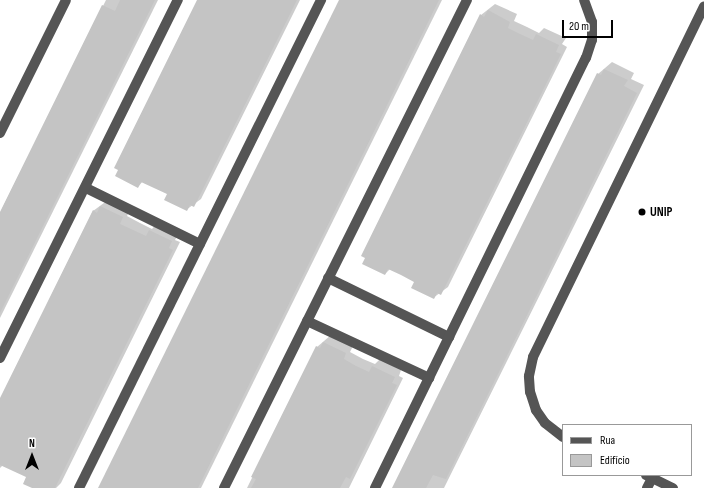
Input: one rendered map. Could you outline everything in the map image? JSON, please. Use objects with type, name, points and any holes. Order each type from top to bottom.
[{"type":"street","points":[[0,133],[66,0]]},
{"type":"street","points":[[0,358],[86,188],[178,0]]},
{"type":"street","points":[[79,488],[321,0]]},
{"type":"street","points":[[224,488],[467,0]]},
{"type":"street","points":[[375,488],[586,58],[592,40],[592,22],[584,0]]},
{"type":"street","points":[[562,436],[545,423],[536,410],[529,381],[533,357],[704,6]]},
{"type":"street","points":[[86,188],[200,244]]},
{"type":"street","points":[[328,278],[449,337]]},
{"type":"street","points":[[307,320],[429,378]]},
{"type":"street","points":[[647,488],[649,476],[673,488]]},
{"type":"building","points":[[120,0],[155,0],[0,313],[0,212],[102,5],[115,11]]},
{"type":"building","points":[[197,0],[297,0],[194,207],[190,205],[187,211],[164,200],[167,194],[141,182],[138,188],[115,176],[118,170],[114,168]]},
{"type":"building","points":[[339,0],[439,0],[198,488],[98,488]]},
{"type":"building","points":[[488,10],[510,22],[508,28],[520,34],[533,40],[536,34],[559,45],[556,52],[561,54],[441,295],[437,293],[434,299],[411,288],[414,282],[401,275],[388,269],[385,275],[362,264],[365,258],[361,256],[480,14],[484,17]]},
{"type":"building","points":[[604,69],[628,80],[624,86],[637,93],[446,479],[433,475],[426,488],[392,488],[597,73],[601,75]]},
{"type":"building","points":[[100,206],[123,217],[120,224],[146,236],[149,230],[172,241],[169,248],[173,250],[55,488],[32,488],[23,484],[26,477],[0,465],[0,398],[93,210],[97,213]]},
{"type":"building","points":[[323,342],[346,353],[344,359],[356,366],[369,372],[372,366],[395,377],[392,383],[397,385],[350,479],[346,477],[340,488],[251,488],[256,479],[251,477],[316,346],[320,348]]},
{"type":"place","name":"UNIP","points":[[642,212]]}]
